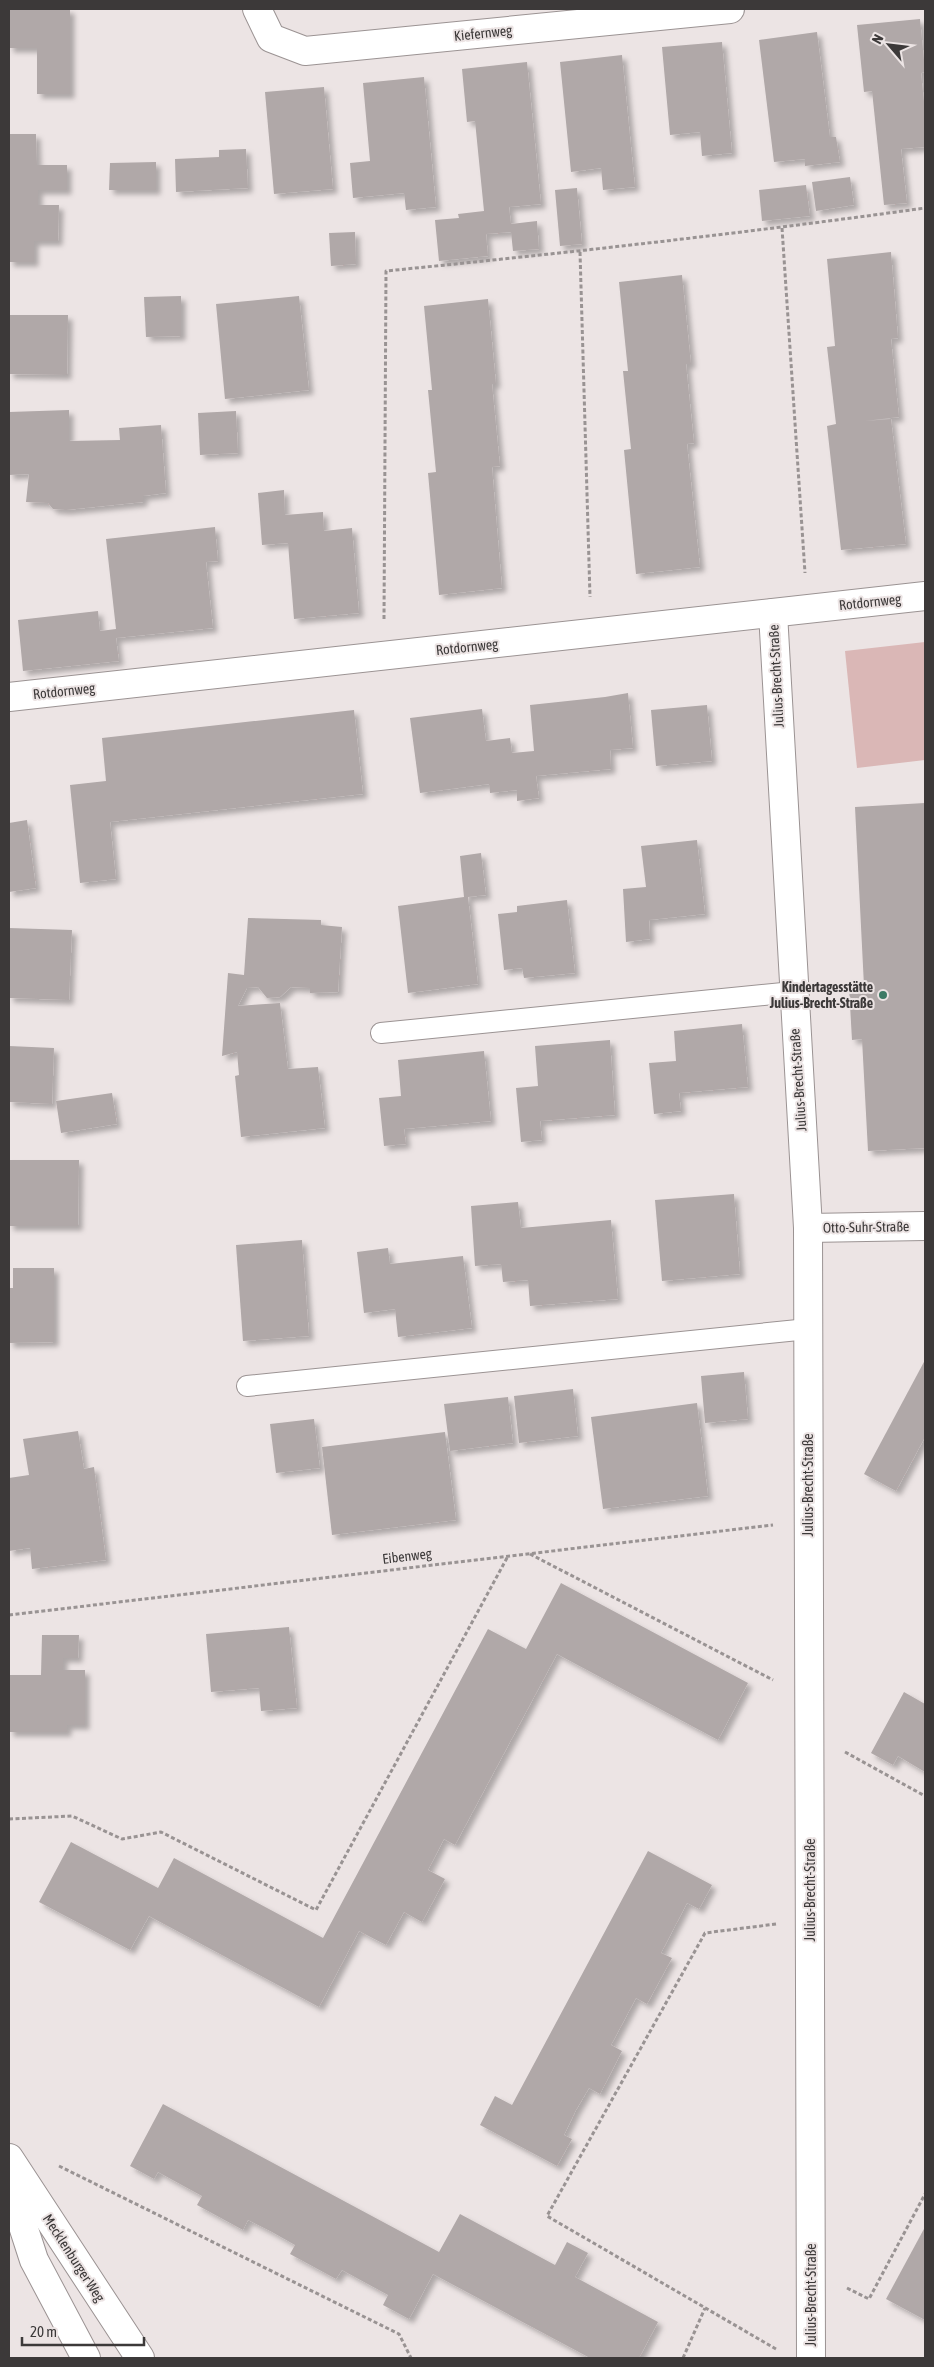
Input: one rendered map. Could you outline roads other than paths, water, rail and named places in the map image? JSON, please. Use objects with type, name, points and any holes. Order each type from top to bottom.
[{"type":"street","name":"Kiefernweg","points":[[257,9],[271,38],[304,51],[730,9]]},
{"type":"street","name":"Rotdornweg","points":[[9,697],[925,596]]},
{"type":"street","name":"Julius-Brecht-Straße","points":[[773,613],[793,992],[808,1228],[811,2358]]},
{"type":"street","name":"Otto-Suhr-Straße","points":[[808,1228],[925,1226]]},
{"type":"street","name":"Mecklenburger Weg","points":[[9,2158],[140,2358]]},
{"type":"street","name":"Mecklenburger Weg","points":[[9,2183],[34,2260],[86,2358]]},
{"type":"lane","points":[[380,1033],[793,992]]},
{"type":"lane","points":[[247,1386],[808,1329]]},
{"type":"place","name":"Kindertagesstätte Julius-Brecht-Straße","points":[[883,995]]}]
